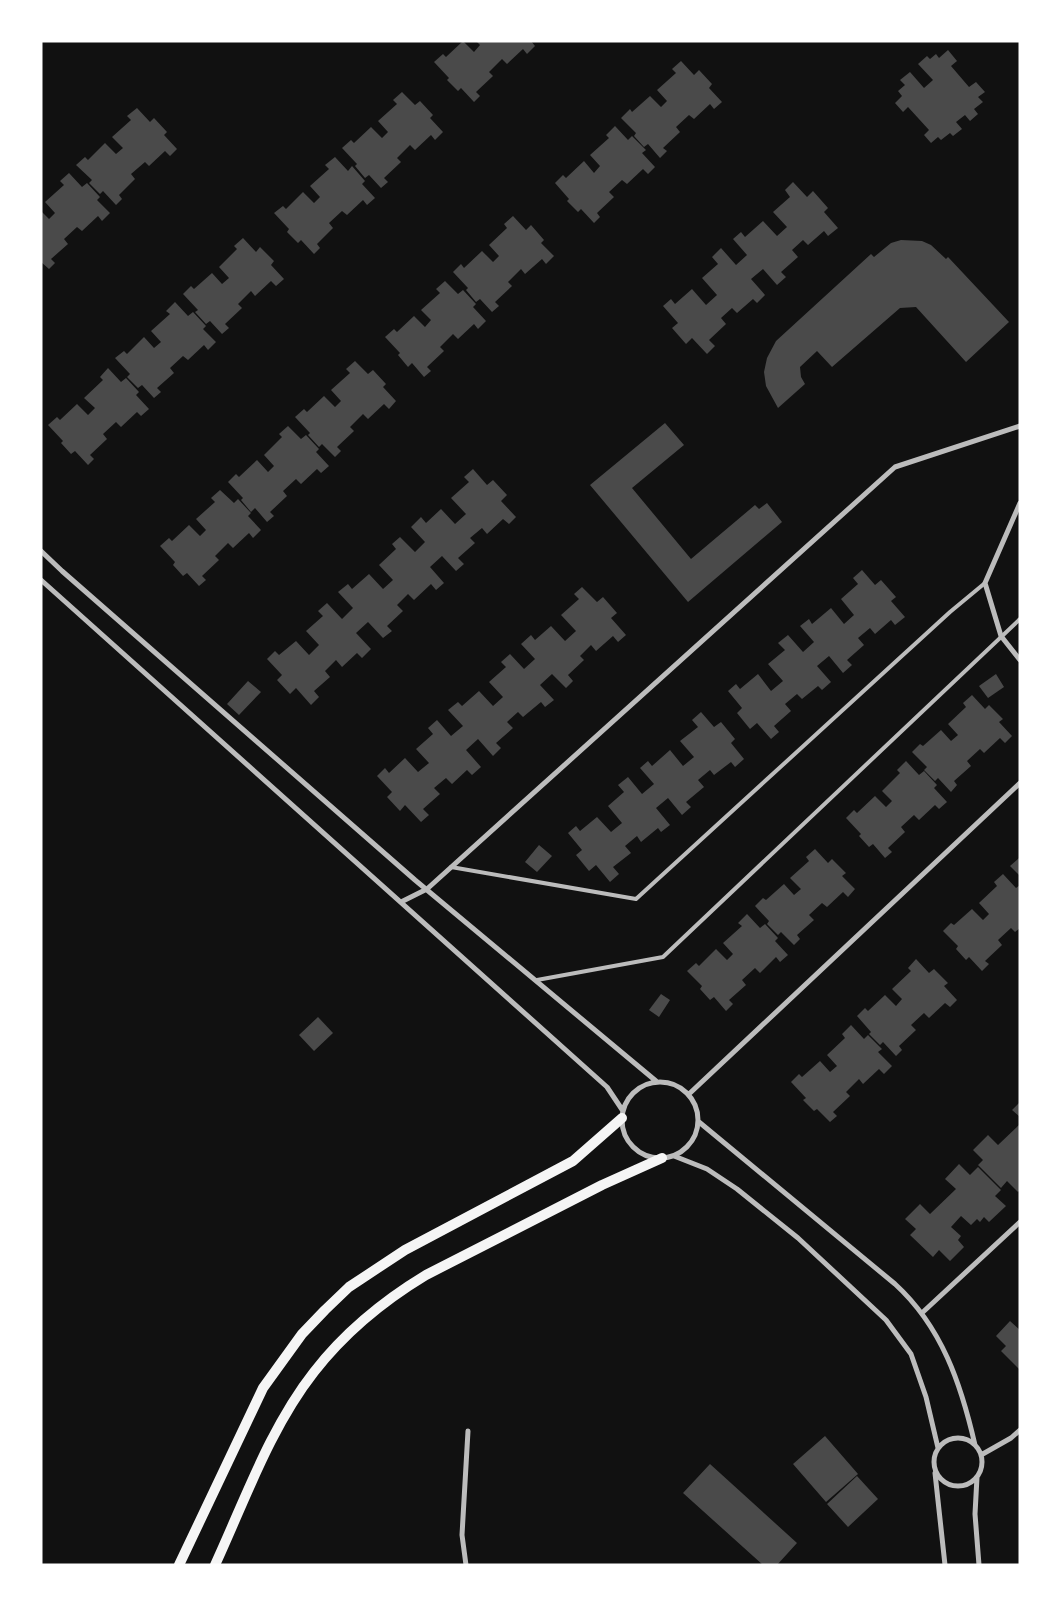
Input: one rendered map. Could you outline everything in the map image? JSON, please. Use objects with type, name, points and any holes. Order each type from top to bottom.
[{"type":"main road","points":[[179,1565],[264,1388],[297,1340],[324,1310],[349,1287],[404,1250],[573,1161],[622,1115]]},
{"type":"main road","points":[[215,1565],[273,1441],[297,1397],[314,1372],[354,1328],[400,1290],[426,1275],[602,1185],[662,1158]]},
{"type":"street","points":[[401,902],[427,889],[895,467],[1020,426]]},
{"type":"street","points":[[1020,503],[985,583],[1001,636],[1020,660]]},
{"type":"street","points":[[41,551],[427,889],[656,1081],[680,1086],[689,1094],[695,1102],[699,1122],[695,1136],[686,1148],[674,1156],[662,1158],[649,1156],[638,1151],[629,1142],[623,1131],[622,1115],[627,1100],[634,1091],[656,1081]]},
{"type":"street","points":[[41,580],[607,1087],[622,1115]]},
{"type":"street","points":[[689,1094],[1020,783]]},
{"type":"street","points":[[699,1122],[895,1284],[923,1312],[954,1370],[967,1408],[975,1445],[981,1455],[981,1470],[977,1477],[975,1506],[979,1565]]},
{"type":"street","points":[[674,1156],[707,1169],[736,1189],[798,1238],[886,1320],[911,1354],[926,1397],[938,1448],[934,1462],[945,1565]]},
{"type":"street","points":[[923,1312],[1020,1222]]},
{"type":"street","points":[[466,1565],[462,1535],[468,1430]]},
{"type":"street","points":[[981,1455],[1011,1438],[1020,1430]]},
{"type":"street","points":[[938,1448],[949,1440],[956,1438],[969,1441],[975,1445]]},
{"type":"street","points":[[935,1470],[938,1477],[950,1485],[965,1485],[977,1477]]},
{"type":"lane","points":[[451,867],[636,899],[950,612],[985,583]]},
{"type":"lane","points":[[537,980],[663,957],[1020,619]]},
{"type":"building","points":[[463,41],[474,52],[480,45],[476,41],[531,41],[535,46],[527,54],[523,49],[507,64],[502,59],[489,72],[493,76],[476,92],[480,96],[474,102],[461,88],[458,91],[447,80],[449,78],[434,62],[443,54],[446,57]]},
{"type":"building","points":[[948,50],[957,61],[951,66],[969,87],[976,82],[985,92],[978,97],[983,102],[974,109],[978,114],[970,121],[965,115],[956,122],[962,129],[953,136],[950,133],[941,140],[938,137],[931,143],[924,135],[929,130],[908,107],[903,112],[895,103],[902,96],[898,91],[905,85],[900,80],[910,72],[924,88],[933,80],[918,64],[927,56],[930,59],[936,54],[939,58]]},
{"type":"building","points":[[681,61],[694,75],[699,70],[712,84],[709,88],[722,102],[714,109],[710,104],[694,119],[689,115],[676,127],[680,132],[663,148],[667,151],[660,158],[648,144],[644,147],[634,136],[636,133],[621,118],[630,109],[632,112],[650,96],[661,107],[667,101],[657,90],[676,73],[672,69]]},
{"type":"building","points":[[402,92],[415,105],[420,101],[433,115],[430,118],[443,132],[435,140],[431,135],[415,150],[410,145],[397,158],[401,162],[384,178],[388,182],[381,188],[369,175],[365,178],[355,166],[357,164],[342,148],[351,140],[354,143],[371,127],[382,138],[388,132],[378,121],[397,104],[393,100]]},
{"type":"building","points":[[137,108],[150,122],[154,118],[167,132],[164,135],[177,149],[170,156],[165,151],[149,166],[145,162],[131,174],[135,179],[119,195],[122,199],[116,205],[103,191],[100,194],[89,183],[92,180],[76,165],[85,157],[88,160],[105,143],[116,154],[123,148],[112,137],[131,120],[127,116]]},
{"type":"building","points":[[615,126],[628,140],[632,136],[646,150],[642,153],[655,167],[648,174],[643,169],[627,184],[622,180],[609,192],[614,197],[597,213],[600,217],[594,223],[581,209],[578,212],[567,201],[569,199],[555,183],[563,175],[566,178],[584,161],[594,173],[600,166],[590,155],[609,138],[606,135]]},
{"type":"building","points":[[335,157],[348,171],[352,166],[365,181],[362,184],[375,198],[367,205],[363,200],[347,215],[342,211],[329,223],[333,228],[317,244],[320,248],[314,254],[301,240],[298,243],[287,232],[289,229],[274,213],[283,206],[286,209],[303,192],[314,203],[320,197],[310,186],[329,169],[325,165]]},
{"type":"building","points":[[69,173],[82,187],[87,183],[100,197],[97,200],[110,213],[102,221],[98,216],[82,231],[77,227],[64,239],[68,244],[51,259],[55,263],[49,269],[41,262],[41,211],[49,219],[55,213],[45,202],[64,185],[60,181]]},
{"type":"building","points":[[793,182],[807,197],[813,191],[828,208],[824,212],[838,228],[828,236],[824,231],[808,245],[803,240],[792,250],[798,257],[781,272],[786,277],[777,285],[763,269],[751,279],[765,295],[757,303],[753,299],[737,313],[732,308],[721,318],[726,324],[709,340],[715,346],[707,354],[692,338],[686,344],[672,328],[678,323],[663,306],[671,299],[675,304],[692,289],[706,305],[717,295],[702,278],[718,264],[712,257],[721,248],[736,265],[747,255],[733,239],[741,232],[745,237],[763,221],[777,236],[787,227],[773,212],[790,197],[785,190]]},
{"type":"building","points":[[513,216],[526,230],[531,225],[544,240],[541,243],[554,256],[546,264],[542,259],[525,274],[521,269],[508,282],[512,286],[495,302],[499,306],[492,312],[480,299],[476,302],[466,290],[468,288],[453,272],[461,264],[464,268],[482,251],[493,262],[499,256],[489,245],[507,228],[504,224]]},
{"type":"building","points":[[243,238],[256,252],[260,247],[274,261],[271,265],[284,279],[276,286],[271,281],[255,296],[251,291],[238,304],[242,308],[225,324],[229,328],[222,334],[210,321],[206,324],[195,312],[198,310],[183,294],[191,286],[194,289],[212,273],[222,284],[229,278],[219,267],[237,249],[234,246]]},
{"type":"building","points":[[901,240],[922,241],[931,245],[946,259],[948,257],[1009,322],[966,362],[916,307],[900,308],[832,367],[817,351],[800,367],[801,377],[805,384],[778,408],[766,386],[764,372],[767,358],[776,341],[871,254],[874,257],[891,243]]},
{"type":"building","points":[[445,281],[458,294],[463,290],[476,304],[473,307],[486,321],[478,329],[474,324],[458,339],[453,334],[440,347],[444,351],[427,367],[431,371],[424,377],[412,363],[408,367],[398,355],[400,353],[385,337],[394,329],[397,332],[414,316],[425,327],[431,320],[421,310],[440,293],[436,289]]},
{"type":"building","points":[[175,302],[188,316],[193,312],[206,326],[203,329],[216,342],[208,350],[204,345],[188,360],[183,356],[170,368],[174,373],[157,388],[161,392],[154,398],[142,385],[138,388],[127,377],[130,374],[115,358],[124,351],[127,354],[144,337],[154,348],[161,342],[151,331],[170,314],[166,311]]},
{"type":"building","points":[[355,361],[368,374],[373,370],[386,384],[383,387],[396,401],[389,409],[384,404],[368,419],[363,414],[350,427],[354,431],[337,447],[341,451],[335,457],[322,444],[319,447],[308,435],[310,433],[295,417],[304,409],[307,412],[324,396],[335,407],[341,401],[331,390],[350,373],[346,369]]},
{"type":"building","points":[[108,368],[121,382],[126,378],[139,392],[136,395],[149,409],[141,416],[137,412],[121,427],[116,422],[103,434],[107,439],[90,455],[94,459],[88,465],[75,451],[71,454],[61,443],[63,441],[48,425],[57,417],[60,420],[77,404],[88,415],[95,408],[84,398],[103,380],[100,377]]},
{"type":"building","points":[[665,423],[684,445],[632,488],[691,559],[755,505],[759,509],[767,503],[782,522],[688,602],[590,485]]},
{"type":"building","points":[[288,426],[301,439],[306,435],[319,449],[316,452],[329,466],[321,473],[317,469],[301,484],[296,479],[283,491],[287,496],[270,512],[274,516],[267,522],[255,508],[251,512],[241,500],[243,498],[228,482],[236,474],[239,477],[257,460],[268,472],[274,466],[264,455],[282,437],[279,434]]},
{"type":"building","points":[[473,469],[487,485],[493,480],[507,495],[501,501],[516,517],[509,524],[503,519],[487,534],[482,528],[470,538],[475,543],[458,558],[464,564],[456,571],[442,556],[430,567],[444,583],[436,590],[431,584],[414,600],[408,594],[397,605],[403,611],[387,626],[392,631],[383,638],[368,622],[356,633],[371,649],[362,658],[357,653],[342,667],[336,660],[325,671],[330,677],[314,691],[319,697],[311,705],[296,688],[290,694],[277,680],[282,675],[267,659],[275,651],[279,655],[296,641],[309,655],[319,645],[306,631],[323,616],[318,611],[327,603],[342,619],[353,608],[338,592],[348,584],[352,589],[369,574],[383,589],[393,580],[379,565],[396,549],[392,544],[400,537],[415,552],[425,542],[411,527],[421,517],[426,523],[441,509],[455,524],[466,514],[451,498],[469,482],[464,477]]},
{"type":"building","points":[[220,490],[234,503],[238,499],[251,513],[248,516],[261,530],[253,538],[249,533],[233,548],[228,543],[215,556],[219,560],[202,576],[206,580],[199,586],[187,573],[183,576],[173,565],[175,562],[160,546],[169,538],[172,541],[189,525],[200,536],[206,530],[196,519],[215,502],[211,498]]},
{"type":"building","points":[[862,570],[875,585],[881,580],[896,597],[891,601],[905,617],[895,625],[891,620],[875,634],[870,628],[858,638],[864,645],[847,660],[852,665],[843,673],[829,656],[817,666],[831,682],[822,690],[818,686],[802,699],[797,694],[785,704],[791,711],[774,726],[779,732],[771,739],[757,723],[750,729],[737,713],[742,708],[728,691],[736,684],[740,689],[758,674],[771,691],[783,681],[768,664],[785,650],[778,643],[788,635],[803,652],[814,642],[800,626],[809,619],[812,624],[831,608],[844,624],[854,615],[841,599],[858,584],[853,578]]},
{"type":"building","points":[[582,587],[597,602],[603,597],[617,613],[611,618],[626,635],[618,642],[613,636],[596,651],[591,645],[580,656],[584,660],[568,675],[573,681],[566,688],[552,674],[540,685],[554,700],[545,707],[541,702],[523,717],[518,712],[507,722],[513,728],[496,743],[501,748],[493,756],[478,739],[466,750],[481,767],[472,775],[467,770],[452,784],[446,778],[434,788],[440,794],[423,809],[429,815],[421,822],[405,805],[400,811],[387,797],[392,792],[377,776],[385,768],[389,773],[405,758],[418,772],[429,763],[416,749],[433,734],[428,728],[437,720],[451,736],[463,726],[448,710],[458,702],[462,706],[479,691],[493,706],[503,697],[489,682],[506,667],[501,662],[510,654],[524,669],[535,659],[521,644],[531,635],[535,640],[551,626],[565,641],[576,631],[561,615],[579,599],[574,594]]},
{"type":"building","points":[[996,674],[1004,687],[988,698],[979,686]]},
{"type":"building","points":[[248,681],[261,692],[239,715],[227,704]]},
{"type":"building","points":[[972,695],[985,709],[989,705],[1003,719],[999,722],[1012,736],[1005,743],[1000,738],[984,753],[980,749],[967,761],[971,766],[954,781],[957,785],[951,792],[938,778],[935,781],[924,770],[927,767],[912,752],[920,744],[923,746],[941,730],[951,741],[958,735],[948,724],[966,707],[963,703]]},
{"type":"building","points":[[701,712],[714,727],[721,722],[735,739],[731,743],[744,759],[735,767],[731,762],[714,775],[710,770],[698,780],[704,787],[686,802],[691,807],[682,815],[668,798],[656,808],[670,825],[661,832],[658,828],[641,842],[637,836],[625,846],[631,853],[613,867],[619,874],[610,882],[596,865],[589,871],[576,855],[582,850],[568,833],[576,826],[580,831],[597,817],[611,832],[622,823],[608,806],[624,792],[618,785],[628,777],[642,794],[654,784],[640,768],[648,761],[652,766],[670,750],[683,766],[694,757],[680,741],[698,727],[692,720]]},
{"type":"building","points":[[906,761],[919,775],[924,771],[937,785],[934,788],[947,802],[939,809],[935,805],[919,820],[914,815],[901,827],[905,832],[888,848],[892,852],[885,858],[873,844],[869,847],[859,836],[861,834],[846,818],[854,810],[857,813],[875,796],[886,807],[892,801],[882,791],[900,773],[897,770]]},
{"type":"building","points":[[539,845],[552,856],[537,872],[525,862]]},
{"type":"building","points":[[815,849],[828,863],[832,859],[846,873],[842,876],[855,889],[848,897],[843,892],[827,907],[822,903],[809,915],[814,920],[797,935],[800,939],[794,945],[781,932],[778,935],[767,924],[769,921],[755,906],[763,898],[766,900],[784,884],[794,895],[801,889],[790,878],[809,861],[806,857]]},
{"type":"building","points":[[1020,859],[1020,876],[1010,866]]},
{"type":"building","points":[[1003,874],[1016,888],[1020,885],[1020,928],[1015,932],[1011,928],[998,940],[1002,945],[985,961],[989,964],[982,971],[969,957],[966,960],[956,949],[958,946],[943,931],[951,923],[954,925],[972,909],[983,920],[989,914],[979,903],[997,886],[994,882]]},
{"type":"building","points":[[747,914],[760,928],[765,924],[778,938],[775,941],[788,955],[780,962],[776,957],[760,973],[755,968],[742,980],[746,985],[729,1000],[733,1004],[726,1011],[714,997],[710,1000],[700,989],[702,986],[687,971],[696,963],[699,966],[716,949],[727,960],[733,954],[723,943],[742,926],[738,923]]},
{"type":"building","points":[[916,959],[929,973],[934,969],[948,983],[944,986],[957,1000],[950,1007],[945,1003],[929,1018],[924,1013],[911,1025],[916,1030],[899,1046],[902,1050],[896,1056],[883,1042],[880,1045],[869,1034],[871,1032],[857,1016],[865,1008],[868,1011],[885,995],[896,1006],[902,999],[892,989],[911,971],[908,968]]},
{"type":"building","points":[[661,994],[670,1000],[659,1017],[649,1010]]},
{"type":"building","points":[[318,1017],[333,1033],[314,1051],[299,1035]]},
{"type":"building","points":[[851,1025],[864,1039],[868,1035],[882,1049],[878,1052],[892,1066],[884,1074],[879,1069],[863,1084],[859,1079],[846,1092],[850,1096],[833,1112],[837,1116],[830,1122],[817,1109],[814,1111],[803,1100],[806,1098],[791,1082],[799,1074],[802,1077],[820,1061],[830,1072],[837,1066],[827,1055],[845,1038],[842,1034]]},
{"type":"building","points":[[1020,1102],[1020,1117],[1012,1110]]},
{"type":"building","points":[[1020,1124],[1020,1190],[1018,1192],[1007,1181],[1001,1188],[978,1165],[983,1160],[973,1150],[988,1135],[998,1145]]},
{"type":"building","points":[[959,1164],[970,1175],[978,1167],[1001,1190],[995,1196],[1006,1206],[989,1222],[984,1217],[980,1222],[977,1219],[971,1225],[961,1216],[951,1227],[961,1236],[958,1240],[964,1247],[950,1261],[939,1250],[933,1257],[910,1235],[916,1229],[905,1219],[920,1204],[930,1214],[956,1189],[945,1179]]},
{"type":"building","points":[[1010,1321],[1020,1330],[1020,1370],[1001,1351],[1006,1346],[996,1336]]},
{"type":"building","points":[[825,1436],[858,1474],[826,1502],[793,1464]]},
{"type":"building","points":[[710,1464],[797,1543],[777,1565],[763,1565],[683,1493]]},
{"type":"building","points":[[857,1476],[878,1499],[848,1527],[827,1504]]}]
